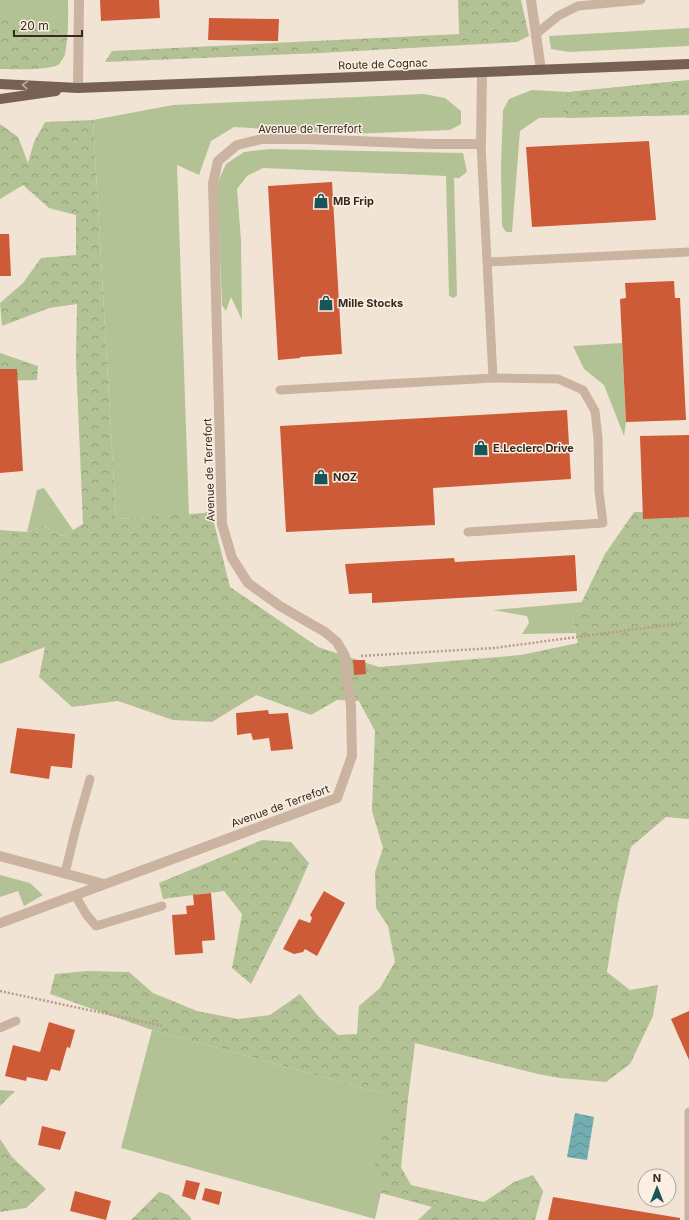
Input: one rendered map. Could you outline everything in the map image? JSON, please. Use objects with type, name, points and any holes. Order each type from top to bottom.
[{"type":"main road","name":"Route de Cognac","points":[[0,84],[78,88],[689,64]]},
{"type":"main road","name":"Route de Cognac","points":[[0,100],[78,88]]},
{"type":"street","points":[[78,0],[78,88]]},
{"type":"street","points":[[531,0],[541,70]]},
{"type":"street","points":[[481,144],[482,72]]},
{"type":"street","name":"Avenue de Terrefort","points":[[0,923],[337,798],[352,756],[350,707],[345,656],[337,642],[325,632],[280,606],[248,583],[232,558],[222,524],[213,183],[218,161],[237,145],[262,139],[481,144]]},
{"type":"street","points":[[0,856],[104,884]]},
{"type":"lane","points":[[536,34],[558,16],[578,6],[641,0]]},
{"type":"lane","points":[[481,144],[493,378]]},
{"type":"lane","points":[[488,262],[689,252]]},
{"type":"lane","points":[[280,390],[493,378],[558,379],[583,390],[595,411],[598,438],[599,492],[603,522],[468,532]]},
{"type":"lane","points":[[65,873],[90,778]]},
{"type":"lane","points":[[75,895],[86,914],[96,926],[162,906]]},
{"type":"lane","points":[[0,1028],[16,1021]]},
{"type":"lane","points":[[689,1112],[689,1220]]},
{"type":"path","points":[[345,656],[494,648],[683,624]]},
{"type":"path","points":[[0,990],[163,1026]]},
{"type":"green space","points":[[0,0],[68,0],[67,43],[63,59],[59,64],[40,69],[0,69]]},
{"type":"green space","points":[[458,0],[521,0],[529,36],[517,42],[320,53],[105,62],[112,51],[459,34]]},
{"type":"green space","points":[[0,20],[33,20],[60,24],[67,35],[65,55],[58,65],[44,68],[0,69]]},
{"type":"green space","points":[[689,28],[689,46],[569,52],[551,49],[549,36]]},
{"type":"green space","points":[[689,80],[689,115],[539,118],[520,131],[512,232],[506,232],[502,226],[501,166],[503,110],[509,99],[532,90],[569,92]]},
{"type":"green space","points":[[679,81],[685,90],[687,97],[688,105],[686,115],[566,118],[561,105],[569,92]]},
{"type":"green space","points":[[424,94],[445,98],[461,111],[461,124],[450,130],[351,134],[234,127],[211,141],[199,175],[177,165],[189,515],[116,519],[93,120],[173,105]]},
{"type":"green space","points":[[93,120],[116,519],[204,513],[211,511],[230,587],[318,647],[379,667],[521,655],[578,643],[573,620],[605,554],[634,512],[689,513],[689,819],[666,817],[631,847],[618,903],[607,972],[630,990],[658,985],[653,1016],[630,1064],[606,1082],[560,1078],[538,1074],[415,1043],[401,1167],[411,1185],[484,1202],[514,1182],[533,1175],[543,1191],[535,1220],[418,1220],[432,1207],[381,1193],[374,1159],[395,1105],[385,1094],[152,1030],[50,994],[55,974],[87,971],[129,972],[153,993],[197,1011],[238,1019],[270,1015],[300,994],[319,1017],[338,1035],[357,1034],[359,1006],[380,988],[395,962],[388,926],[376,908],[375,872],[383,848],[372,811],[375,731],[359,701],[337,700],[311,715],[256,695],[212,722],[173,720],[118,701],[72,707],[39,677],[45,647],[0,664],[0,530],[27,532],[43,526],[63,536],[83,524],[76,360],[77,304],[49,308],[2,326],[0,303],[23,283],[41,258],[76,255],[76,215],[49,208],[23,185],[0,199],[0,124],[18,137],[28,163],[34,142],[45,122]]},
{"type":"green space","points":[[270,149],[463,153],[467,172],[459,178],[454,178],[457,295],[454,298],[449,296],[446,176],[263,168],[247,176],[237,189],[241,240],[242,320],[231,297],[226,311],[222,305],[217,184],[226,164],[244,152]]},
{"type":"green space","points":[[622,343],[626,422],[624,436],[604,385],[584,369],[573,346]]},
{"type":"green space","points":[[0,353],[38,366],[37,380],[0,381]]},
{"type":"green space","points":[[44,488],[73,530],[63,536],[43,526],[27,532],[37,490]]},
{"type":"green space","points":[[583,602],[573,620],[576,633],[522,634],[529,623],[527,616],[493,610]]},
{"type":"green space","points":[[262,840],[291,842],[309,863],[292,902],[251,984],[232,968],[242,914],[224,891],[163,899],[159,883]]},
{"type":"green space","points":[[0,875],[30,883],[43,895],[24,906],[18,891],[0,897]]},
{"type":"green space","points":[[152,1030],[385,1094],[403,1097],[375,1219],[121,1148]]},
{"type":"green space","points":[[0,1090],[15,1091],[0,1106]]},
{"type":"green space","points":[[0,1139],[12,1157],[46,1189],[26,1208],[0,1212]]},
{"type":"green space","points":[[159,1192],[169,1195],[191,1218],[191,1220],[131,1220]]},
{"type":"water","points":[[575,1113],[594,1117],[587,1160],[567,1157]]},
{"type":"building","points":[[100,0],[159,0],[160,18],[101,21]]},
{"type":"building","points":[[209,18],[279,19],[278,41],[208,40]]},
{"type":"building","points":[[649,141],[656,220],[532,227],[526,147]]},
{"type":"building","points":[[332,182],[342,354],[278,360],[268,186]]},
{"type":"building","points":[[0,234],[9,234],[11,276],[0,276]]},
{"type":"building","points":[[674,281],[675,298],[680,298],[686,420],[626,422],[620,299],[626,298],[625,283]]},
{"type":"building","points":[[0,369],[17,369],[23,471],[0,473]]},
{"type":"building","points":[[567,410],[571,479],[433,488],[435,525],[286,532],[280,426]]},
{"type":"building","points":[[689,435],[689,517],[643,519],[640,436]]},
{"type":"building","points":[[575,555],[577,591],[372,603],[372,593],[349,594],[345,564],[454,558],[455,562]]},
{"type":"building","points":[[353,660],[365,660],[366,674],[354,675]]},
{"type":"building","points":[[268,710],[269,714],[288,713],[293,749],[271,751],[269,738],[253,740],[251,733],[237,735],[236,713]]},
{"type":"building","points":[[17,728],[75,734],[72,768],[51,766],[49,779],[10,773]]},
{"type":"building","points":[[324,891],[345,903],[317,956],[305,949],[303,952],[294,954],[283,949],[299,919],[310,923],[312,918],[310,915]]},
{"type":"building","points":[[211,893],[215,940],[202,941],[203,953],[175,955],[172,915],[187,914],[186,906],[194,905],[193,895]]},
{"type":"building","points":[[689,1011],[689,1060],[671,1019]]},
{"type":"building","points":[[49,1022],[75,1030],[70,1048],[67,1047],[60,1071],[51,1069],[47,1081],[27,1077],[26,1081],[5,1076],[13,1045],[40,1052]]},
{"type":"building","points":[[42,1126],[66,1132],[60,1150],[38,1145]]},
{"type":"building","points":[[186,1180],[200,1183],[195,1200],[182,1196]]},
{"type":"building","points":[[205,1188],[222,1192],[219,1205],[202,1200]]},
{"type":"building","points":[[75,1191],[111,1201],[106,1220],[70,1211]]},
{"type":"building","points":[[553,1197],[680,1218],[680,1220],[548,1220]]},
{"type":"place","name":"MB Frip","points":[[321,201]]},
{"type":"place","name":"Mille Stocks","points":[[326,303]]},
{"type":"place","name":"E.Leclerc Drive","points":[[481,448]]},
{"type":"place","name":"NOZ","points":[[321,477]]}]
